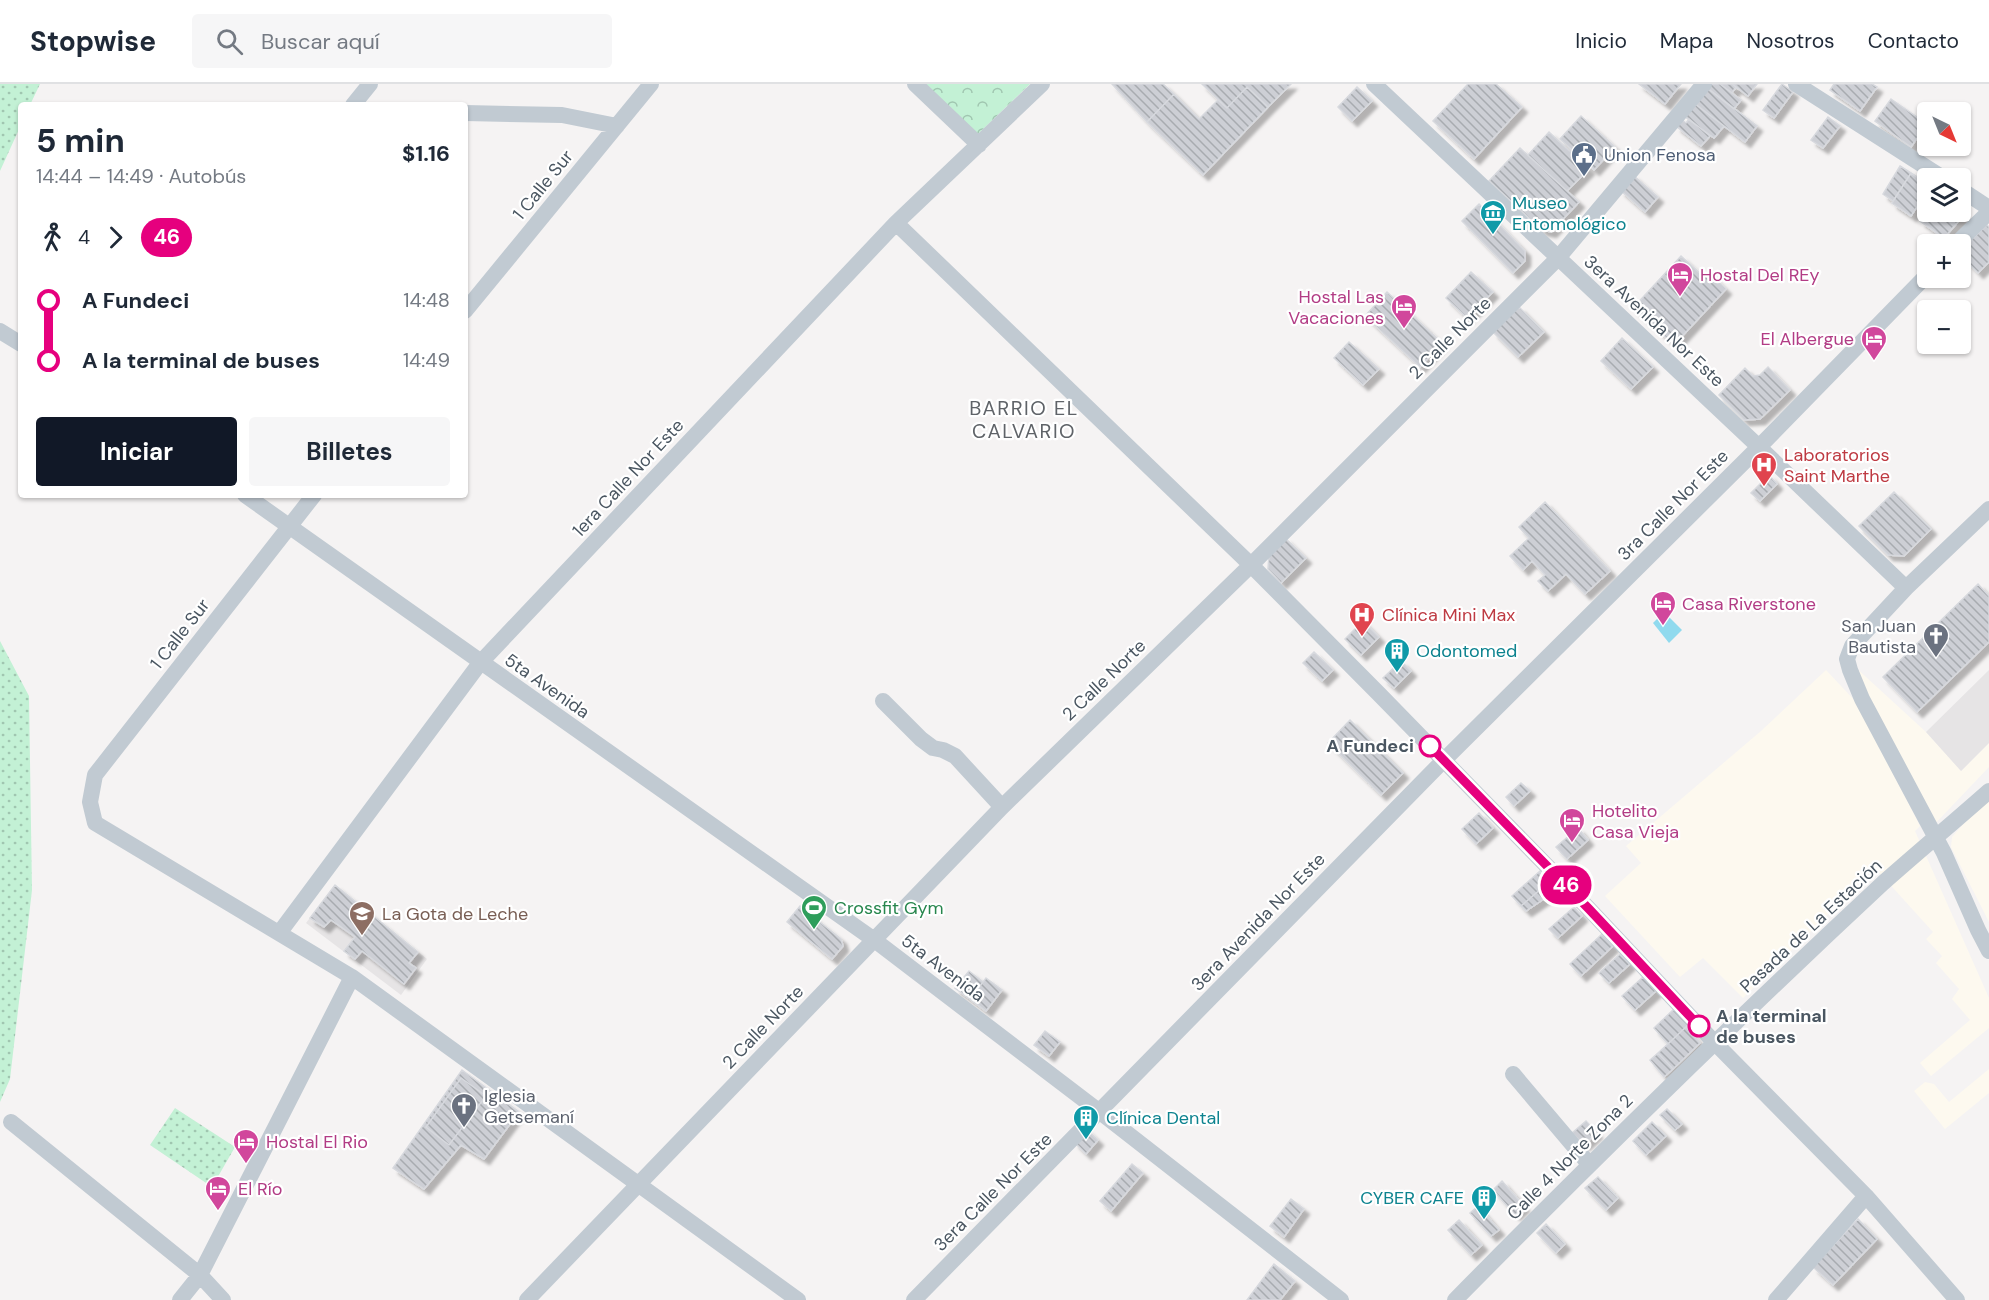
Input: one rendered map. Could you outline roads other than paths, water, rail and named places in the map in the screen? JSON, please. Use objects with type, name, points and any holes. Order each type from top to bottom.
[{"type":"street","points":[[356,102],[370,84]]},
{"type":"street","name":"1 Calle Sur","points":[[468,307],[651,84]]},
{"type":"street","points":[[915,84],[979,145]]},
{"type":"street","name":"1era Calle Nor Este","points":[[280,932],[480,663],[896,223],[1042,84]]},
{"type":"street","name":"3era Avenida Nor Este","points":[[1374,84],[1906,588]]},
{"type":"street","name":"2 Calle Norte","points":[[527,1300],[1002,807],[1251,565],[1558,258],[1704,84]]},
{"type":"street","points":[[1796,84],[1927,168]]},
{"type":"street","points":[[468,113],[562,115],[617,126]]},
{"type":"street","points":[[1966,234],[1989,210],[1971,197]]},
{"type":"street","points":[[896,223],[1251,565],[1589,909],[1715,1043],[1866,1196],[1957,1300]]},
{"type":"street","name":"3ra Calle Nor Este","points":[[1443,761],[1759,447],[1917,285]]},
{"type":"street","points":[[0,331],[18,342]]},
{"type":"street","name":"5ta Avenida","points":[[249,498],[873,939],[1341,1300]]},
{"type":"street","name":"1 Calle Sur","points":[[280,932],[95,823],[90,802],[96,775],[311,498]]},
{"type":"street","points":[[1988,513],[1906,588],[1852,646],[1847,659],[1862,699],[1935,838],[1989,951]]},
{"type":"street","points":[[883,701],[921,739],[933,748],[955,756],[1002,807]]},
{"type":"street","name":"3era Avenida Nor Este","points":[[1100,1112],[1443,761]]},
{"type":"street","name":"Pasada de La Estación","points":[[1715,1043],[1885,882],[1989,791]]},
{"type":"street","points":[[280,932],[352,977],[798,1300]]},
{"type":"street","points":[[180,1300],[200,1275],[352,977]]},
{"type":"street","name":"Calle 4 Norte Zona 2","points":[[1455,1300],[1588,1164],[1715,1043]]},
{"type":"street","points":[[1513,1074],[1588,1164]]},
{"type":"street","name":"3era Calle Nor Este","points":[[914,1300],[1100,1112]]},
{"type":"street","points":[[10,1122],[200,1275],[223,1300]]},
{"type":"street","points":[[1776,1300],[1866,1196]]},
{"type":"water","points":[[1664,612],[1682,630],[1669,643],[1653,623]]},
{"type":"place","name":"Union Fenosa","points":[[1584,178]]},
{"type":"place","name":"Museo Entomológico","points":[[1493,236]]},
{"type":"place","name":"Hostal Del REy","points":[[1680,298]]},
{"type":"place","name":"Hostal Las Vacaciones","points":[[1404,330]]},
{"type":"place","name":"El Albergue","points":[[1874,362]]},
{"type":"place","name":"Laboratorios Saint Marthe","points":[[1764,488]]},
{"type":"place","name":"Casa Riverstone","points":[[1663,627]]},
{"type":"place","name":"Clínica Mini Max","points":[[1362,638]]},
{"type":"place","name":"San Juan Bautista","points":[[1936,659]]},
{"type":"place","name":"Odontomed","points":[[1397,674]]},
{"type":"place","name":"A Fundeci","points":[[1430,746]]},
{"type":"place","name":"Hotelito Casa Vieja","points":[[1572,844]]},
{"type":"place","name":"Crossfit Gym","points":[[814,931]]},
{"type":"place","name":"La Gota de Leche","points":[[362,937]]},
{"type":"place","name":"A la terminal de buses","points":[[1699,1026]]},
{"type":"place","name":"Iglesia Getsemaní","points":[[464,1129]]},
{"type":"place","name":"Clínica Dental","points":[[1086,1141]]},
{"type":"place","name":"Hostal El Rio","points":[[246,1165]]},
{"type":"place","name":"El Río","points":[[218,1212]]},
{"type":"place","name":"CYBER CAFE","points":[[1484,1221]]},
{"type":"district","name":"BARRIO EL CALVARIO","points":[[1024,420]]}]
